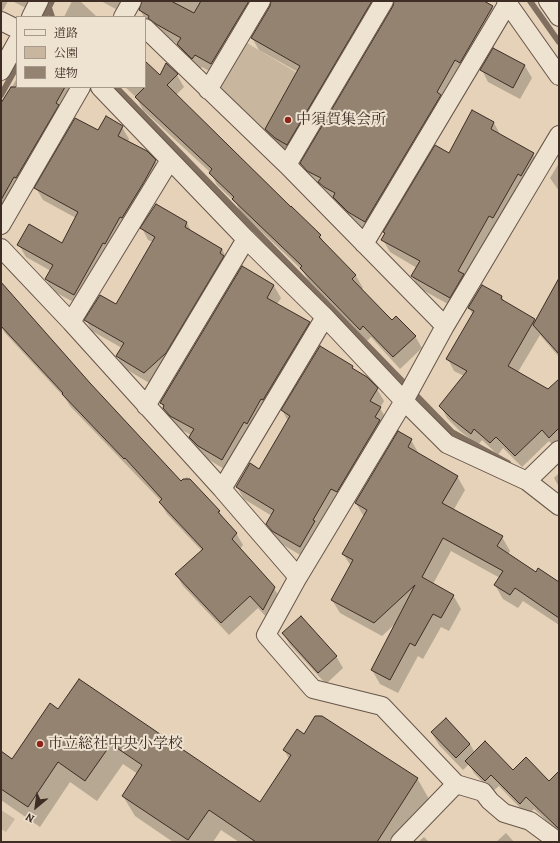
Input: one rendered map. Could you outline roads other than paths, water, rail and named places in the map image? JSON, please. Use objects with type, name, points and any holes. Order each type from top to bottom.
[{"type":"street","points":[[32,16],[39,1]]},
{"type":"street","points":[[208,90],[261,1]]},
{"type":"street","points":[[287,165],[384,1]]},
{"type":"street","points":[[548,1],[559,17]]},
{"type":"street","points":[[364,244],[507,2],[559,76]]},
{"type":"street","points":[[1,21],[16,28]]},
{"type":"street","points":[[146,29],[287,165],[445,326]]},
{"type":"street","points":[[1,71],[16,44]]},
{"type":"street","points":[[1,224],[80,88]]},
{"type":"street","points":[[101,88],[246,239],[325,317],[404,401],[447,444],[527,481],[559,506]]},
{"type":"street","points":[[557,842],[530,821],[504,813],[490,801],[483,792],[456,784],[382,706],[313,689],[266,635],[298,577],[404,401],[445,326],[559,135]]},
{"type":"street","points":[[71,322],[170,160]]},
{"type":"street","points":[[146,406],[246,239]]},
{"type":"street","points":[[1,248],[71,322],[222,489],[298,577]]},
{"type":"street","points":[[222,489],[325,317]]},
{"type":"street","points":[[527,481],[559,450]]},
{"type":"street","points":[[400,842],[456,784]]},
{"type":"waterway","points":[[44,16],[52,1]]},
{"type":"waterway","points":[[530,1],[559,42]]},
{"type":"waterway","points":[[49,8],[52,16]]},
{"type":"waterway","points":[[1,95],[16,68]]},
{"type":"waterway","points":[[117,88],[452,432],[508,463]]},
{"type":"place","name":"中須賀集会所","points":[[288,120]]},
{"type":"place","name":"市立総社中央小学校","points":[[40,744]]}]
